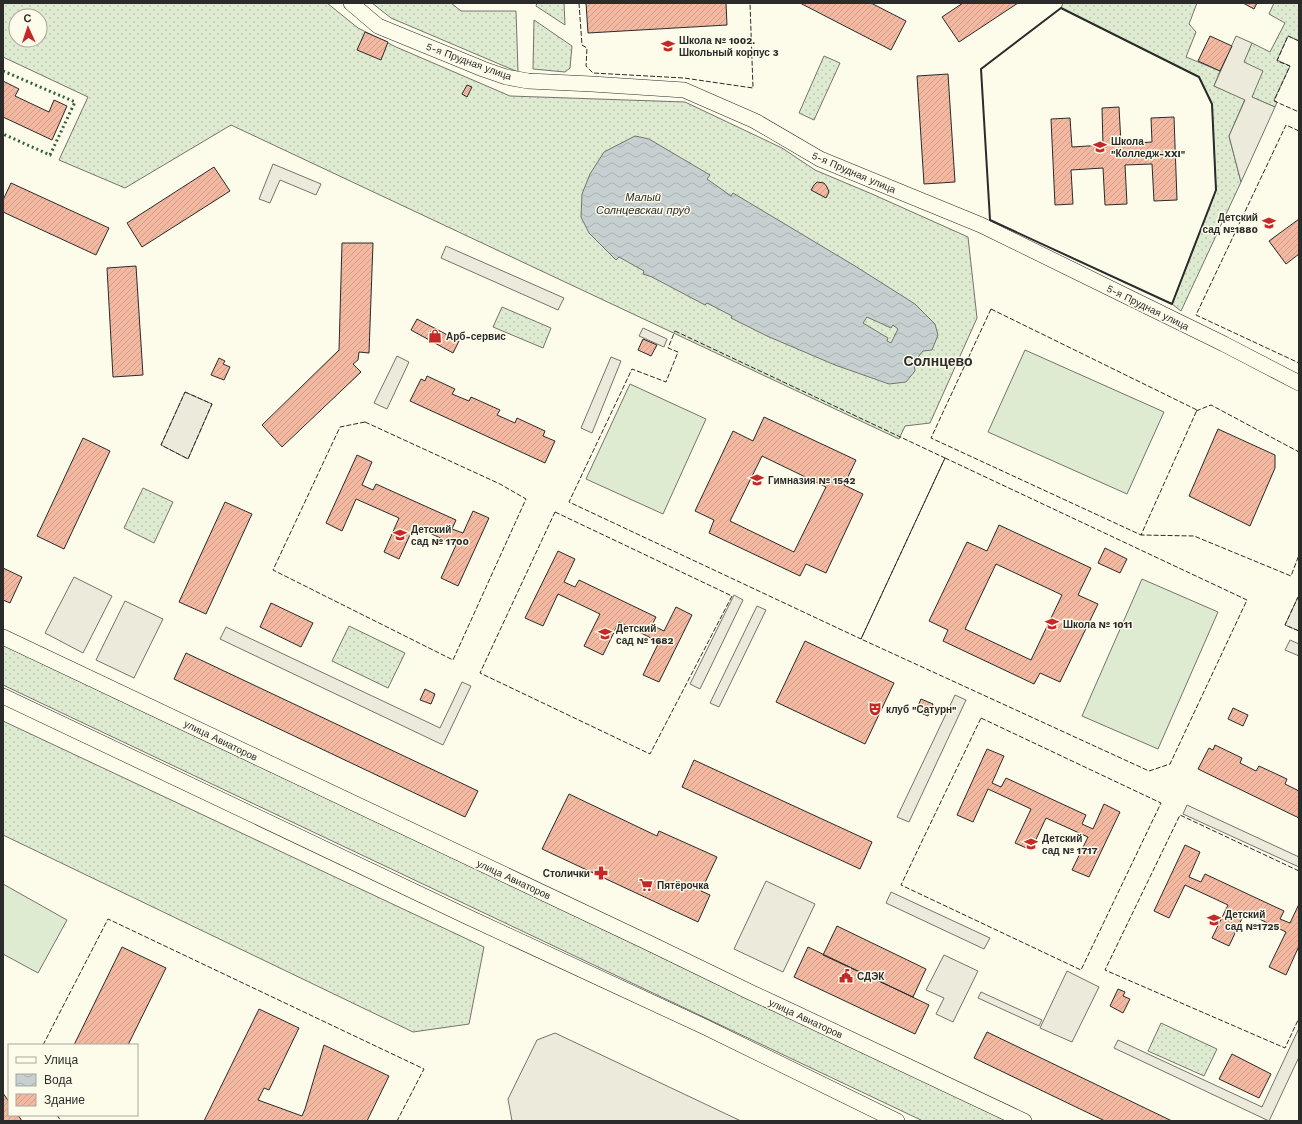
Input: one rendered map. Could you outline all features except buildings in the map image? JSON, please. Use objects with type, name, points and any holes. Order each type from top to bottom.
[{"type":"street","name":"5-я Прудная улица","points":[[351,3],[378,26],[506,77],[528,81],[684,90],[755,121],[820,159],[980,225],[1299,382]]},
{"type":"street","name":"улица Авиаторов","points":[[3,637],[1024,1121]]},
{"type":"street","points":[[3,696],[468,917],[705,1026],[897,1121]]},
{"type":"green space","points":[[3,3],[327,3],[358,28],[396,47],[510,96],[685,102],[782,148],[815,170],[968,237],[977,318],[930,423],[905,426],[899,439],[231,125],[125,188],[59,160],[88,97],[3,57]]},
{"type":"green space","points":[[372,3],[451,3],[461,11],[516,11],[518,72],[391,18]]},
{"type":"green space","points":[[537,3],[564,3],[565,25],[536,6]]},
{"type":"green space","points":[[1063,3],[1197,3],[1189,24],[1196,32],[1186,57],[1220,71],[1214,86],[1245,99],[1229,136],[1241,182],[1181,311],[1172,304],[1216,190],[1212,104],[1199,77],[1061,8]]},
{"type":"green space","points":[[1274,3],[1299,3],[1299,41],[1288,36],[1277,60],[1290,66],[1274,100],[1277,102],[1275,107],[1252,97],[1243,63],[1252,43],[1270,52],[1285,23],[1269,14]]},
{"type":"green space","points":[[534,20],[572,46],[570,68],[565,72],[533,69]]},
{"type":"green space","points":[[824,56],[840,63],[814,120],[799,113]]},
{"type":"green space","points":[[502,307],[551,328],[543,348],[493,327]]},
{"type":"green space","points":[[1025,350],[1164,412],[1127,494],[988,432]]},
{"type":"green space","points":[[630,384],[706,419],[663,514],[586,479]]},
{"type":"green space","points":[[143,488],[173,502],[154,543],[124,528]]},
{"type":"green space","points":[[1142,579],[1218,612],[1158,749],[1082,716]]},
{"type":"green space","points":[[349,626],[405,653],[388,688],[332,661]]},
{"type":"green space","points":[[3,645],[1008,1121],[923,1121],[3,685]]},
{"type":"green space","points":[[3,721],[484,947],[469,1024],[413,1032],[3,835]]},
{"type":"green space","points":[[3,884],[67,920],[38,973],[3,954]]},
{"type":"green space","points":[[1161,1023],[1217,1049],[1204,1076],[1148,1051]]},
{"type":"shaded area","points":[[1236,36],[1252,43],[1244,62],[1263,71],[1252,97],[1275,107],[1241,182],[1229,136],[1245,100],[1214,86]]},
{"type":"shaded area","points":[[273,164],[321,184],[316,195],[280,180],[270,203],[259,199]]},
{"type":"shaded area","points":[[446,246],[564,298],[558,310],[441,258]]},
{"type":"shaded area","points":[[643,328],[667,339],[664,347],[639,336]]},
{"type":"shaded area","points":[[397,356],[409,362],[387,409],[374,403]]},
{"type":"shaded area","points":[[611,357],[621,361],[592,433],[581,428]]},
{"type":"shaded area","points":[[185,392],[212,404],[188,459],[161,445]]},
{"type":"shaded area","points":[[74,577],[112,596],[83,653],[45,633]]},
{"type":"shaded area","points":[[734,595],[743,600],[700,689],[690,684]]},
{"type":"shaded area","points":[[1298,597],[1299,598],[1299,631],[1285,625]]},
{"type":"shaded area","points":[[125,601],[163,619],[134,678],[96,660]]},
{"type":"shaded area","points":[[757,606],[766,610],[719,707],[710,703]]},
{"type":"shaded area","points":[[226,627],[440,728],[462,682],[471,686],[443,745],[220,639]]},
{"type":"shaded area","points":[[1290,640],[1299,644],[1299,656],[1285,650]]},
{"type":"shaded area","points":[[955,695],[966,700],[909,822],[897,817]]},
{"type":"shaded area","points":[[1187,805],[1299,857],[1299,867],[1183,814]]},
{"type":"shaded area","points":[[766,881],[815,904],[783,972],[734,949]]},
{"type":"shaded area","points":[[891,892],[990,938],[984,949],[886,903]]},
{"type":"shaded area","points":[[944,955],[978,971],[953,1022],[936,1014],[944,998],[926,990]]},
{"type":"shaded area","points":[[1067,971],[1099,987],[1072,1042],[1040,1028]]},
{"type":"shaded area","points":[[981,992],[1042,1020],[1039,1026],[978,998]]},
{"type":"shaded area","points":[[1299,1028],[1299,1057],[1269,1121],[1114,1048],[1118,1040],[1262,1107]]},
{"type":"shaded area","points":[[555,1033],[741,1121],[512,1121],[508,1099],[537,1040]]},
{"type":"water","name":"Малый Солнцевскаи пруд","points":[[635,136],[649,139],[710,175],[707,179],[731,196],[733,193],[855,266],[915,304],[935,324],[938,335],[932,350],[923,351],[914,362],[915,371],[906,382],[889,384],[835,365],[767,336],[731,318],[732,316],[707,303],[705,305],[652,277],[643,274],[644,271],[619,257],[616,260],[589,233],[581,217],[582,194],[590,174],[604,152]],"holes":[[[867,317],[891,328],[893,325],[898,329],[891,343],[887,341],[888,338],[863,323]]]},
{"type":"hedge","points":[[3,71],[75,102],[50,155],[3,134]]},
{"type":"fence","points":[[579,3],[582,45],[587,48],[586,66],[593,73],[684,78],[753,88],[750,3]]},
{"type":"fence","points":[[1299,41],[1288,36],[1277,61],[1290,66],[1274,101],[1299,112]]},
{"type":"fence","points":[[1299,131],[1286,125],[1196,315],[1299,363]]},
{"type":"fence","points":[[991,309],[1197,410],[1141,535],[931,438],[991,309]]},
{"type":"fence","points":[[675,331],[945,458],[861,639],[569,502],[632,369],[666,382],[678,352],[668,348],[675,331]]},
{"type":"fence","points":[[185,392],[212,404],[188,459],[161,445],[185,392]]},
{"type":"fence","points":[[1196,411],[1211,405],[1299,452]]},
{"type":"fence","points":[[365,422],[500,484],[526,499],[453,660],[273,570],[340,427],[365,422]]},
{"type":"fence","points":[[945,458],[1247,600],[1170,764],[1149,771],[861,639],[945,458]]},
{"type":"fence","points":[[555,512],[732,596],[650,754],[480,673],[555,512]]},
{"type":"fence","points":[[1142,534],[1141,535],[1194,536],[1291,576],[1299,555]]},
{"type":"fence","points":[[1299,598],[1298,597],[1285,625],[1299,631]]},
{"type":"fence","points":[[981,718],[1161,803],[1081,970],[901,885],[981,718]]},
{"type":"fence","points":[[1299,871],[1180,815],[1105,970],[1285,1048],[1299,1018]]},
{"type":"fence","points":[[44,1044],[108,919],[424,1069],[397,1121]]},
{"type":"fence","points":[[58,1116],[61,1121]]},
{"type":"wall","points":[[1061,8],[1199,77],[1212,104],[1216,190],[1172,304],[990,220],[981,69],[1061,8]]},
{"type":"place","name":"Школа № 1002. Школьный корпус 3","points":[[668,46]]},
{"type":"place","name":"Школа \"Колледж-XXI\"","points":[[1100,147]]},
{"type":"place","name":"Детский сад №1880","points":[[1269,223]]},
{"type":"place","name":"Арб-сервис","points":[[435,336]]},
{"type":"place","name":"Гимназия № 1542","points":[[757,480]]},
{"type":"place","name":"Детский сад № 1700","points":[[400,535]]},
{"type":"place","name":"Школа № 1011","points":[[1052,624]]},
{"type":"place","name":"Детский сад № 1682","points":[[605,634]]},
{"type":"place","name":"клуб \"Сатурн\"","points":[[875,709]]},
{"type":"place","name":"Детский сад № 1717","points":[[1031,844]]},
{"type":"place","name":"Столички","points":[[601,873]]},
{"type":"place","name":"Пятёрочка","points":[[646,885]]},
{"type":"place","name":"Детский сад №1725","points":[[1214,920]]},
{"type":"place","name":"СДЭК","points":[[846,976]]},
{"type":"district","name":"Солнцево","points":[[938,361]]}]
